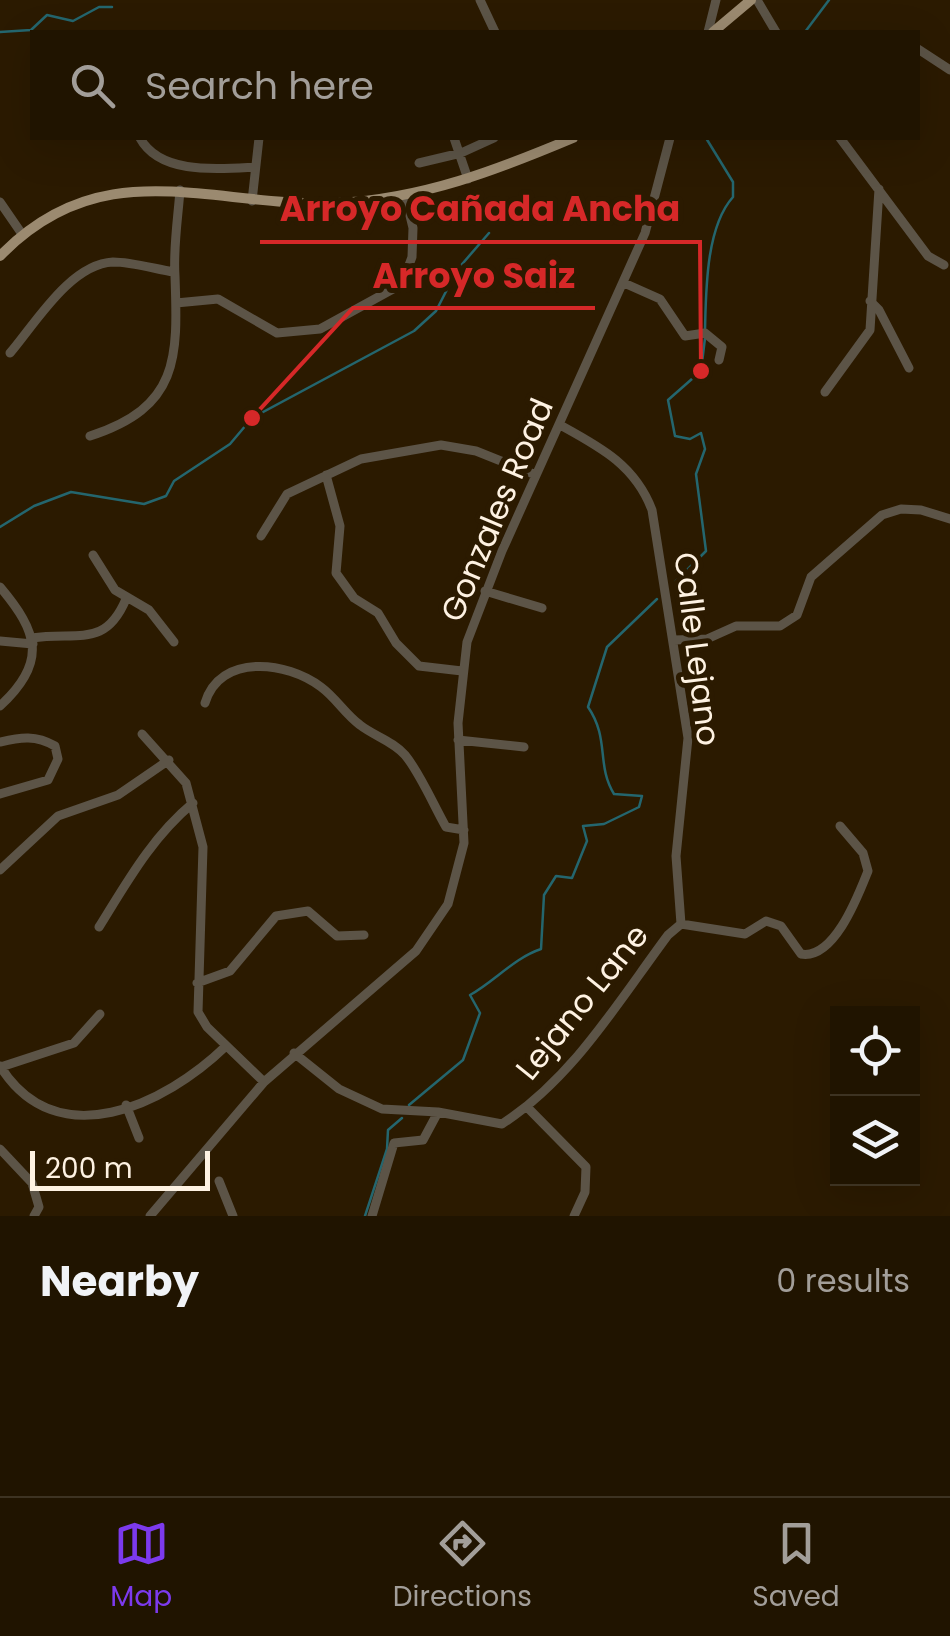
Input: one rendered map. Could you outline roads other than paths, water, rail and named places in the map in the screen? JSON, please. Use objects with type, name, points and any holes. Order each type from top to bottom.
[{"type":"main road","points":[[714,30],[754,0]]},
{"type":"main road","points":[[0,256],[22,234],[88,198],[146,188],[252,201],[341,202],[404,196],[468,179],[567,140]]},
{"type":"street","points":[[480,0],[494,30]]},
{"type":"street","points":[[711,30],[716,0]]},
{"type":"street","points":[[754,0],[775,30]]},
{"type":"street","points":[[920,50],[950,70]]},
{"type":"street","points":[[141,140],[149,152],[167,162],[223,169],[255,167]]},
{"type":"street","points":[[252,201],[259,140]]},
{"type":"street","points":[[455,140],[468,179]]},
{"type":"street","points":[[419,163],[461,153],[490,140]]},
{"type":"street","name":"Gonzales Road","points":[[150,1216],[264,1082],[429,936],[456,882],[464,830],[458,740],[462,672],[485,592],[624,283],[652,212],[670,140]]},
{"type":"street","points":[[842,140],[928,256],[944,265]]},
{"type":"street","points":[[90,436],[121,426],[144,412],[160,394],[170,372],[176,342],[174,272],[180,190]]},
{"type":"street","points":[[824,392],[870,330],[879,190]]},
{"type":"street","points":[[176,304],[218,299],[277,333],[320,328],[347,316],[402,284],[412,257],[413,228],[404,196]]},
{"type":"street","points":[[0,202],[22,234]]},
{"type":"street","points":[[10,353],[70,284],[92,266],[113,262],[174,272]]},
{"type":"street","points":[[624,283],[660,300],[685,336],[705,333],[714,339],[722,347],[719,360]]},
{"type":"street","points":[[870,301],[880,310],[909,368]]},
{"type":"street","name":"Calle Lejano","points":[[560,425],[616,457],[646,494],[674,640],[688,753],[676,856],[680,924]]},
{"type":"street","points":[[261,536],[286,494],[361,459],[441,445],[476,451],[536,475]]},
{"type":"street","points":[[326,475],[340,526],[336,573],[354,598],[378,613],[396,644],[419,666],[462,672]]},
{"type":"street","points":[[674,640],[707,639],[736,626],[780,626],[798,615],[811,577],[882,515],[901,509],[950,520]]},
{"type":"street","points":[[93,555],[126,599],[149,610],[174,642]]},
{"type":"street","points":[[0,587],[23,615],[32,641],[26,676],[0,706]]},
{"type":"street","points":[[485,592],[542,608]]},
{"type":"street","points":[[0,642],[100,633],[116,620],[126,599]]},
{"type":"street","points":[[205,703],[213,684],[228,670],[276,668],[310,682],[350,718],[406,756],[446,827],[464,830]]},
{"type":"street","points":[[142,734],[186,783],[206,868],[198,982],[201,1020],[264,1082]]},
{"type":"street","points":[[0,742],[29,737],[44,740],[55,746],[58,759],[48,780],[0,794]]},
{"type":"street","points":[[458,740],[524,747]]},
{"type":"street","points":[[0,870],[58,816],[118,794],[169,760]]},
{"type":"street","points":[[99,926],[168,824],[192,802]]},
{"type":"street","name":"Lejano Lane","points":[[294,1052],[357,1100],[382,1109],[438,1112],[502,1124],[527,1108],[578,1058],[680,924],[745,934],[766,921],[782,926],[802,954],[810,956],[828,946],[868,871],[862,853],[840,826]]},
{"type":"street","points":[[198,982],[230,971],[276,916],[308,911],[337,936],[364,936]]},
{"type":"street","points":[[100,1014],[74,1043],[0,1066],[22,1096],[54,1113],[85,1117],[188,1081],[226,1046]]},
{"type":"street","points":[[126,1105],[139,1138]]},
{"type":"street","points":[[527,1108],[586,1167],[585,1192],[574,1216]]},
{"type":"street","points":[[372,1216],[394,1143],[422,1140],[438,1112]]},
{"type":"street","points":[[0,1149],[32,1183],[38,1207],[34,1216]]},
{"type":"street","points":[[219,1181],[233,1216]]},
{"type":"waterway","points":[[806,30],[829,0]]},
{"type":"waterway","points":[[31,30],[47,15],[73,21],[99,7],[112,7]]},
{"type":"waterway","points":[[0,32],[30,30]]},
{"type":"waterway","points":[[705,330],[713,242],[717,225],[733,197],[733,182],[707,140]]},
{"type":"waterway","points":[[0,527],[34,506],[71,492],[144,504],[166,496],[174,481],[230,444],[252,418],[414,331],[436,311],[457,270],[489,233]]},
{"type":"waterway","points":[[676,581],[706,551],[696,474],[705,449],[701,433],[690,439],[675,436],[668,400],[701,371],[705,338]]},
{"type":"waterway","points":[[409,1105],[463,1060],[480,1013],[470,995],[541,949],[544,895],[556,876],[572,878],[587,841],[583,826],[604,824],[639,807],[642,796],[614,794],[605,773],[599,730],[588,707],[607,647],[657,599]]},
{"type":"waterway","points":[[365,1216],[387,1149],[388,1130],[402,1118]]},
{"type":"place","name":"Arroyo Cañada Ancha","points":[[701,371]]},
{"type":"place","name":"Arroyo Saiz","points":[[252,418]]}]
